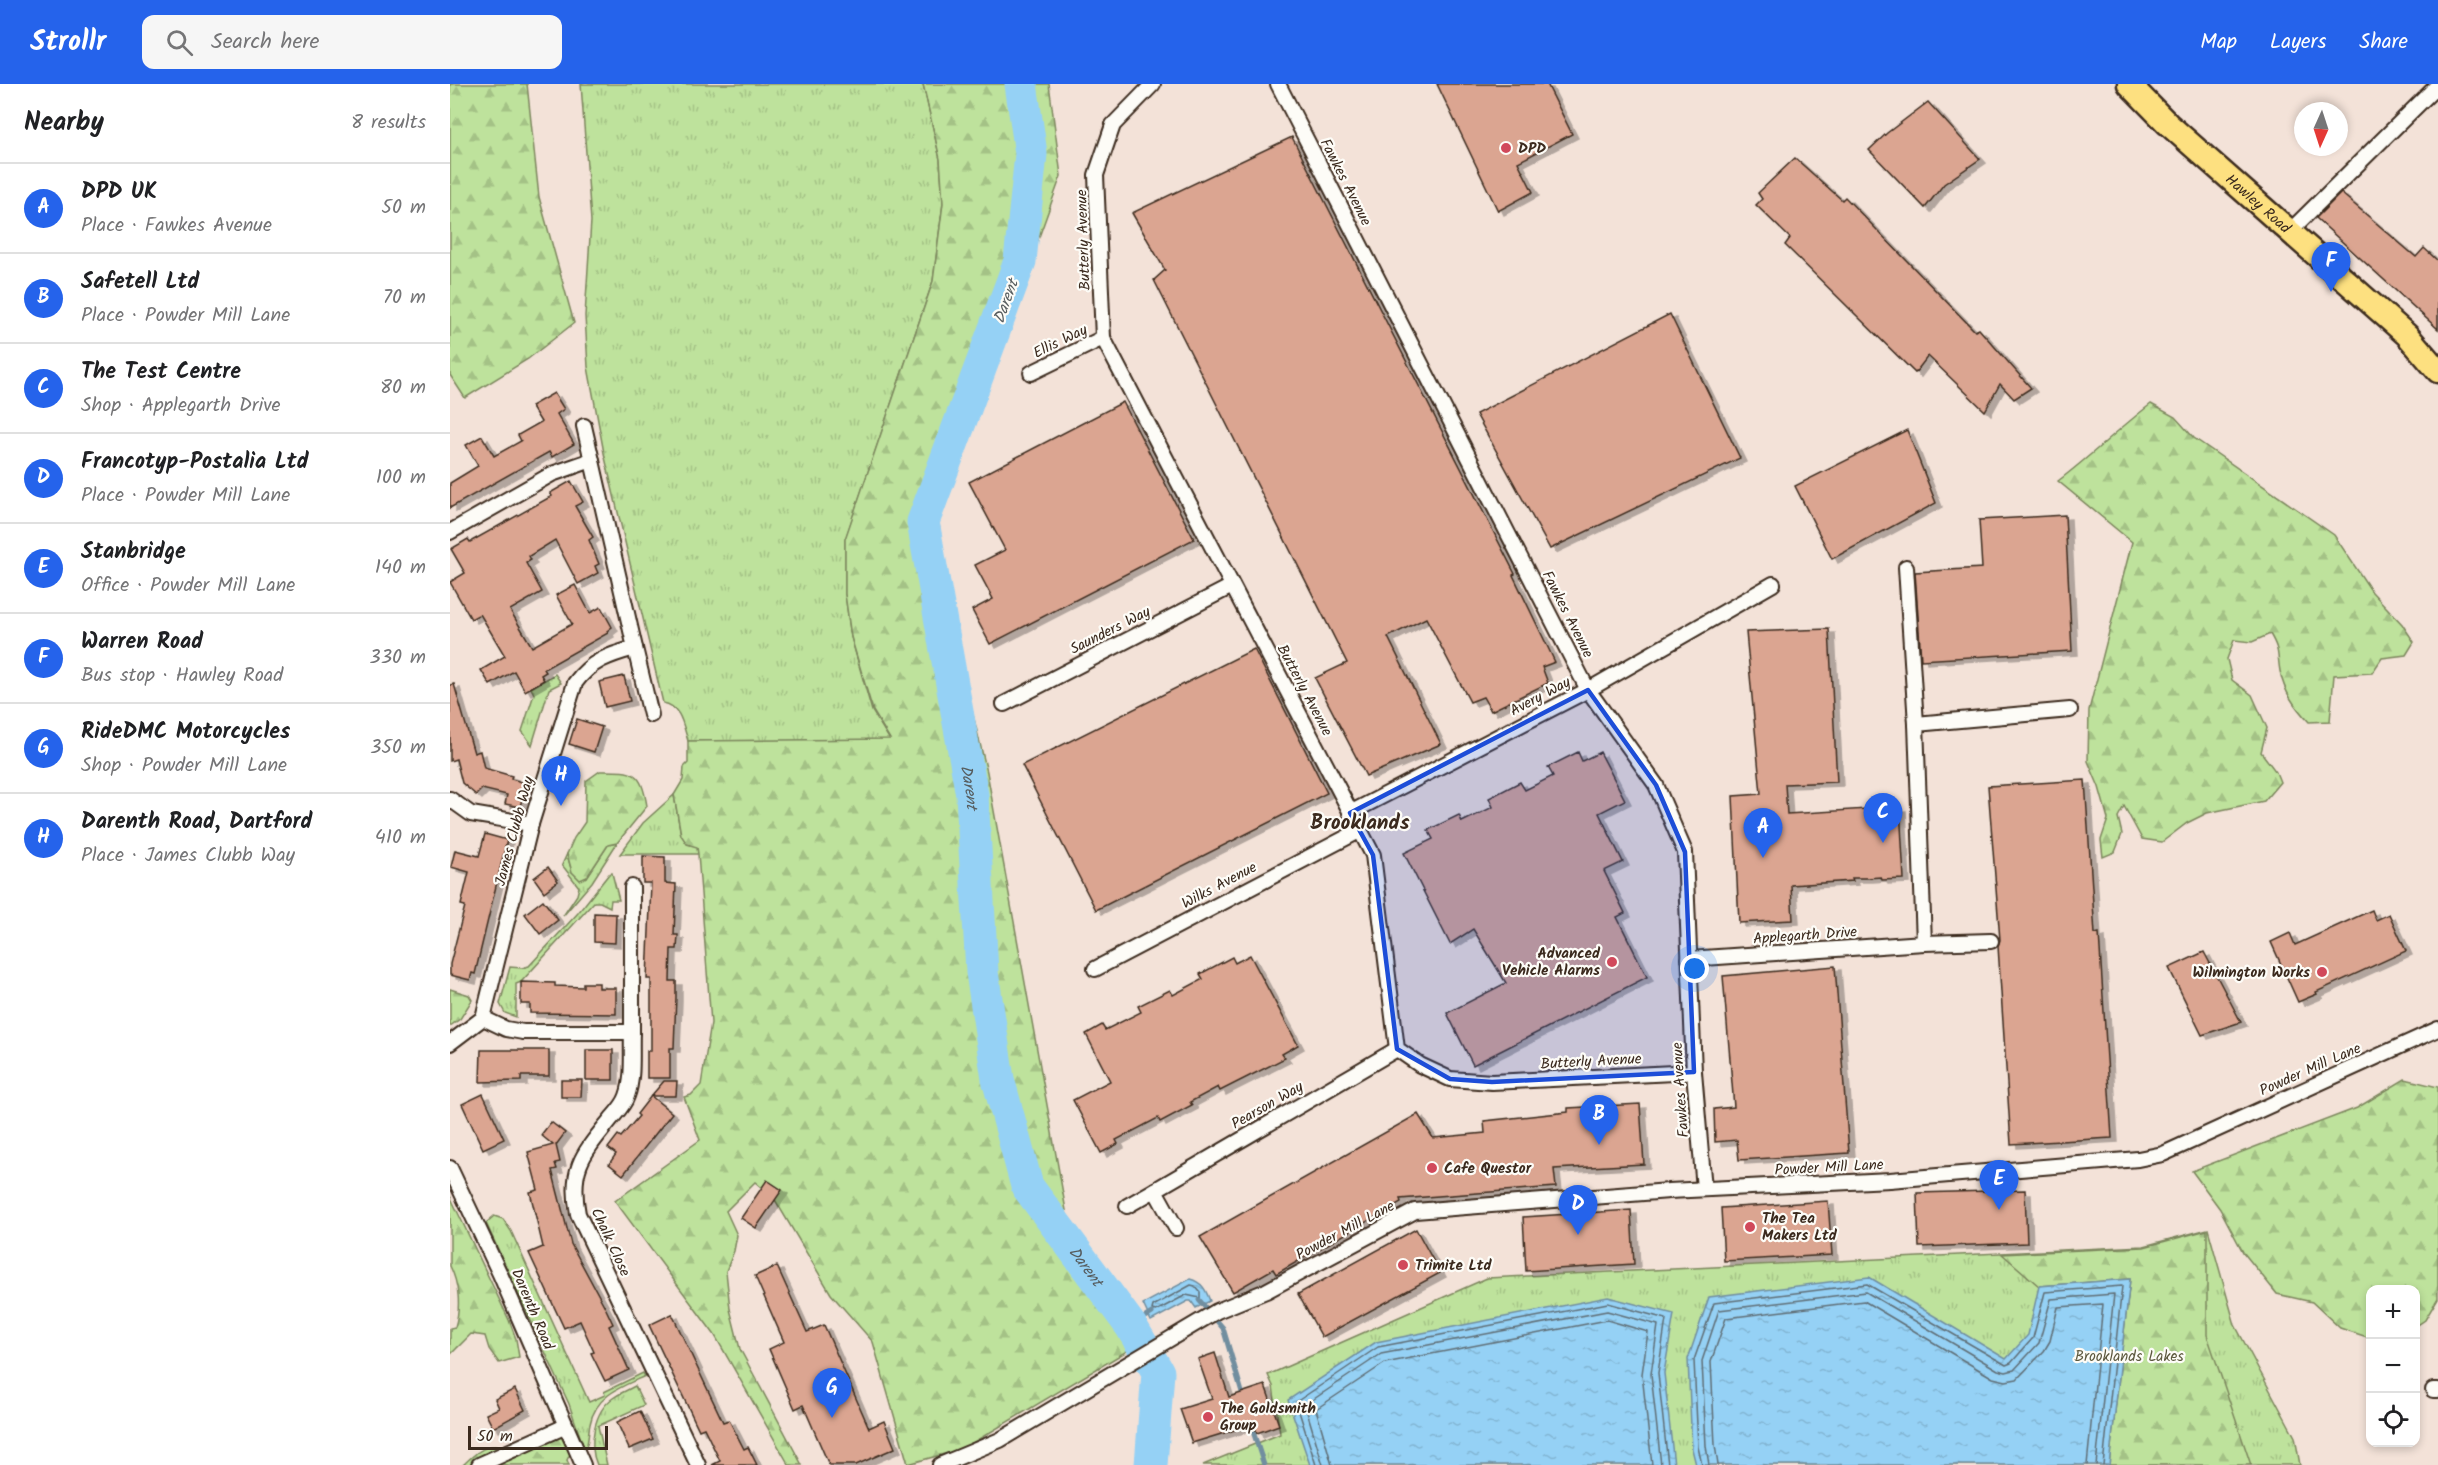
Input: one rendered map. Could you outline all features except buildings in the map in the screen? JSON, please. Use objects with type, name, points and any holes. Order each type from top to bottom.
[{"type":"main road","name":"Hawley Road","points":[[2129,84],[2168,124],[2407,335],[2438,371]]},
{"type":"street","name":"Butterly Avenue","points":[[1154,84],[1113,124],[1096,176],[1103,338],[1373,855],[1397,1049],[1420,1065],[1450,1079],[1492,1082],[1694,1072]]},
{"type":"street","name":"Fawkes Avenue","points":[[1278,84],[1588,690],[1656,785],[1685,852],[1694,1072],[1704,1189]]},
{"type":"street","points":[[2290,231],[2438,85]]},
{"type":"street","name":"Ellis Way","points":[[1031,373],[1103,338]]},
{"type":"street","points":[[584,426],[651,715]]},
{"type":"street","points":[[450,532],[552,474],[592,460]]},
{"type":"street","points":[[1906,567],[1916,724],[1924,943]]},
{"type":"street","name":"Avery Way","points":[[1350,813],[1588,690],[1773,584]]},
{"type":"street","name":"Saunders Way","points":[[1004,704],[1232,586]]},
{"type":"street","name":"James Clubb Way","points":[[483,1018],[531,824],[575,683],[584,670],[599,659],[635,648]]},
{"type":"street","points":[[1916,724],[2070,710]]},
{"type":"street","points":[[450,800],[471,814],[531,824]]},
{"type":"street","name":"Wilks Avenue","points":[[1095,969],[1359,831]]},
{"type":"street","name":"Chalk Close","points":[[632,887],[630,1085],[626,1098],[586,1150],[575,1179],[574,1193],[578,1214],[698,1465]]},
{"type":"street","name":"Applegarth Drive","points":[[1689,959],[1924,943],[1991,941]]},
{"type":"street","points":[[450,1043],[483,1018],[506,1029],[523,1032],[632,1032]]},
{"type":"street","name":"Powder Mill Lane","points":[[940,1465],[1000,1440],[1212,1314],[1266,1291],[1415,1211],[1704,1189],[1890,1180],[2138,1159],[2163,1154],[2438,1029]]},
{"type":"street","name":"Pearson Way","points":[[1126,1206],[1397,1049]]},
{"type":"street","name":"Darenth Road","points":[[450,1168],[500,1274],[583,1465]]},
{"type":"street","points":[[1155,1190],[1176,1228]]},
{"type":"street","points":[[479,1465],[566,1426]]},
{"type":"highlighted area","points":[[1588,690],[1656,785],[1685,852],[1694,1072],[1492,1082],[1450,1079],[1397,1049],[1373,855],[1350,813]]},
{"type":"green space","points":[[450,84],[527,84],[539,197],[574,323],[528,359],[465,398],[450,375]]},
{"type":"green space","points":[[581,84],[923,84],[940,159],[943,203],[933,281],[845,540],[845,594],[851,637],[872,711],[890,740],[688,741],[678,712],[663,703],[604,453],[588,367],[585,316],[591,221]]},
{"type":"green space","points":[[923,84],[1049,84],[1061,176],[938,517],[956,645],[987,772],[1067,1216],[1133,1308],[1132,1348],[962,1449],[908,1464],[873,1342],[831,1294],[774,1198],[755,1182],[726,1211],[737,1235],[734,1251],[726,1271],[730,1309],[740,1349],[802,1465],[789,1465],[714,1334],[615,1201],[700,1140],[684,1097],[691,1095],[701,1085],[711,1023],[697,847],[687,844],[681,835],[674,795],[683,780],[684,767],[688,763],[688,741],[890,739],[873,711],[851,637],[845,594],[845,539],[933,281],[943,203],[940,159]]},
{"type":"green space","points":[[2151,404],[2175,417],[2194,438],[2334,535],[2372,592],[2402,624],[2414,642],[2406,655],[2382,658],[2372,673],[2334,675],[2330,721],[2309,722],[2295,705],[2284,686],[2277,649],[2270,634],[2252,642],[2234,640],[2227,659],[2232,680],[2252,695],[2267,728],[2261,752],[2276,772],[2280,782],[2264,801],[2207,813],[2187,823],[2162,842],[2142,839],[2124,806],[2118,817],[2122,834],[2115,852],[2103,857],[2101,840],[2108,819],[2099,787],[2088,761],[2089,710],[2132,542],[2058,481]]},
{"type":"green space","points":[[555,674],[561,683],[549,689],[532,745],[522,731],[534,694],[531,688]]},
{"type":"green space","points":[[600,771],[621,771],[634,775],[642,785],[647,806],[617,843],[608,845],[587,877],[580,880],[572,872],[567,854],[585,822],[586,781]]},
{"type":"green space","points":[[674,795],[681,835],[697,847],[698,854],[620,854],[643,823]]},
{"type":"green space","points":[[617,843],[592,882],[563,916],[577,895],[579,887],[562,865],[567,854],[572,872],[587,877],[608,845]]},
{"type":"green space","points":[[612,873],[619,900],[611,900],[610,907],[594,902],[521,982],[516,984],[516,1017],[505,1013],[500,1004],[510,967],[529,966]]},
{"type":"green space","points":[[450,989],[469,995],[472,1000],[460,1019],[450,1026]]},
{"type":"green space","points":[[2405,1079],[2438,1087],[2438,1298],[2425,1320],[2420,1323],[2420,1285],[2366,1285],[2366,1337],[2340,1328],[2312,1302],[2277,1294],[2243,1252],[2220,1209],[2192,1171],[2357,1108]]},
{"type":"green space","points":[[450,1196],[509,1320],[516,1339],[519,1357],[499,1363],[489,1349],[485,1336],[471,1334],[450,1355],[450,1328],[455,1327],[458,1304],[457,1288],[450,1266]]},
{"type":"green space","points":[[494,1216],[503,1219],[511,1231],[589,1402],[643,1373],[645,1376],[611,1393],[598,1406],[593,1414],[587,1444],[584,1448],[569,1404],[486,1223]]},
{"type":"green space","name":"Brooklands Lakes","points":[[2208,1229],[2235,1325],[2295,1437],[2300,1465],[1203,1465],[1280,1434],[1273,1386],[1268,1375],[1487,1278],[2144,1246]]},
{"type":"green space","points":[[2207,1230],[2207,1335],[2251,1465],[2109,1465],[2130,1279],[2039,1286],[2002,1254],[2144,1247]]},
{"type":"green space","points":[[635,1386],[644,1405],[598,1426],[607,1465],[597,1465],[593,1438],[601,1411],[613,1398]]},
{"type":"green space","points":[[556,1427],[570,1454],[567,1460],[569,1465],[463,1465],[487,1447],[500,1446],[517,1450]]},
{"type":"water","points":[[1869,1277],[2006,1359],[2028,1335],[2039,1286],[2130,1279],[2109,1465],[1696,1465],[1692,1449],[1688,1359],[1709,1297]]},
{"type":"water","points":[[1190,1279],[1203,1287],[1210,1301],[1196,1308],[1191,1301],[1188,1301],[1151,1321],[1143,1304]]},
{"type":"water","points":[[1608,1297],[1674,1314],[1664,1373],[1674,1465],[1310,1465],[1288,1400],[1376,1342]]},
{"type":"waterway","name":"Darent","points":[[1021,84],[1031,154],[1020,261],[923,522],[972,795],[982,972],[998,1079],[1027,1186],[1131,1326],[1158,1372],[1151,1465]]},
{"type":"waterway","points":[[1199,1300],[1223,1328],[1244,1399]]},
{"type":"waterway","points":[[1131,1326],[1152,1313]]},
{"type":"waterway","points":[[1249,1419],[1264,1465]]},
{"type":"place","name":"DPD","points":[[1506,148]]},
{"type":"place","name":"Warren Road","points":[[2331,292]]},
{"type":"place","name":"Darenth Road, Dartford","points":[[561,806]]},
{"type":"place","name":"The Test Centre","points":[[1883,843]]},
{"type":"place","name":"DPD UK","points":[[1763,858]]},
{"type":"place","name":"Advanced Vehicle Alarms","points":[[1612,962]]},
{"type":"place","name":"Wilmington Works","points":[[2322,972]]},
{"type":"place","name":"Safetell Ltd","points":[[1599,1145]]},
{"type":"place","name":"Cafe Questor","points":[[1432,1168]]},
{"type":"place","name":"Stanbridge","points":[[1999,1210]]},
{"type":"place","name":"The Tea Makers Ltd","points":[[1750,1227]]},
{"type":"place","name":"Francotyp-Postalia Ltd","points":[[1578,1235]]},
{"type":"place","name":"Trimite Ltd","points":[[1403,1265]]},
{"type":"place","name":"The Goldsmith Group","points":[[1208,1417]]},
{"type":"place","name":"RideDMC Motorcycles","points":[[832,1418]]},
{"type":"district","name":"Brooklands","points":[[1360,822]]}]
